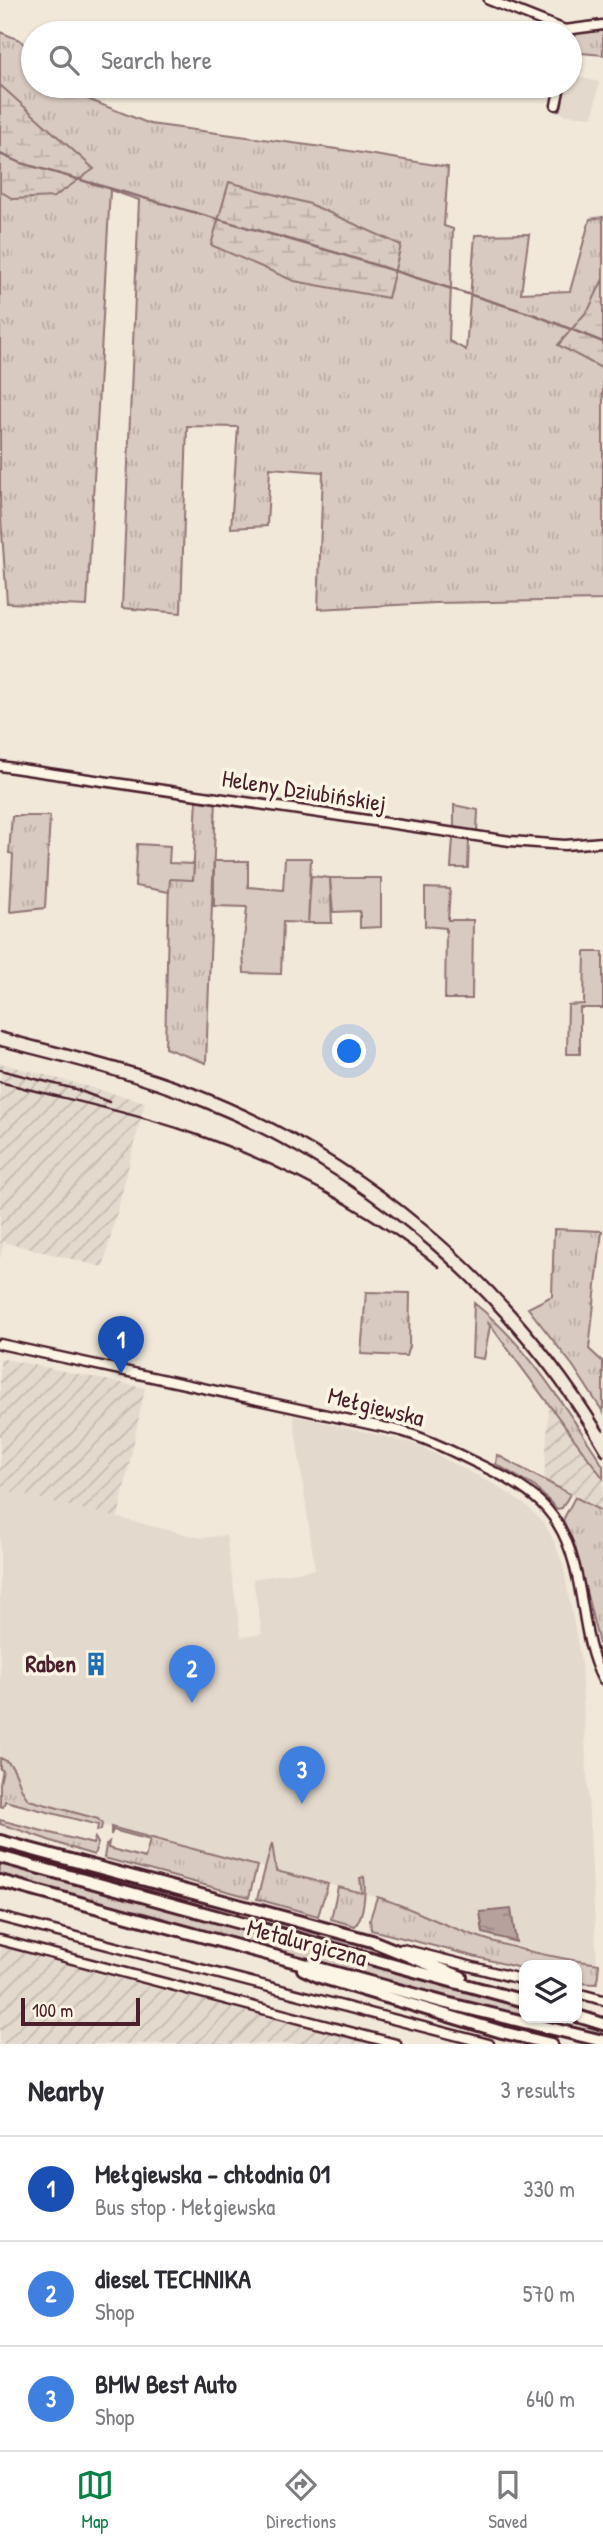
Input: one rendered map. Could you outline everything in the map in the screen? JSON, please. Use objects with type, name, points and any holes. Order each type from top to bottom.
[{"type":"main road","points":[[0,1841],[372,1941],[493,1991]]},
{"type":"main road","name":"Metalurgiczna","points":[[0,1857],[519,1999]]},
{"type":"main road","name":"Metalurgiczna","points":[[0,1881],[446,2003],[603,2042]]},
{"type":"main road","points":[[272,1955],[320,1977],[502,2032],[551,2044]]},
{"type":"main road","points":[[582,2018],[603,2024]]},
{"type":"street","points":[[489,0],[538,21]]},
{"type":"street","points":[[582,29],[603,25]]},
{"type":"street","points":[[556,105],[557,98]]},
{"type":"street","name":"Heleny Dziubińskiej","points":[[0,766],[510,841],[565,845],[603,842]]},
{"type":"street","name":"Mełgiewska","points":[[0,1344],[401,1430],[435,1443],[516,1483],[546,1507],[566,1541],[577,1576],[590,1645],[603,1680]]},
{"type":"street","points":[[0,1917],[489,2044]]},
{"type":"street","points":[[0,1940],[396,2044]]},
{"type":"street","name":"Metalurgiczna","points":[[372,1941],[519,1978]]},
{"type":"street","points":[[582,1994],[603,2000]]},
{"type":"shaded area","points":[[582,78],[599,82],[593,117],[566,115],[558,111],[560,98],[582,98]]},
{"type":"shaded area","points":[[0,1063],[145,1102],[103,1267],[4,1242],[0,1259]]},
{"type":"shaded area","points":[[0,1358],[145,1388],[118,1518],[0,1489]]},
{"type":"shaded area","points":[[549,1403],[603,1478],[603,1512],[544,1480]]},
{"type":"shaded area","points":[[293,1415],[412,1443],[497,1486],[527,1506],[543,1522],[563,1565],[581,1662],[597,1963],[567,1960],[459,1930],[396,1902],[0,1799],[0,1489],[201,1538],[226,1535],[241,1637],[262,1634],[253,1579],[315,1569]]},
{"type":"shaded area","points":[[0,1947],[147,1986],[374,2044],[0,2044]]},
{"type":"green space","points":[[603,29],[603,55],[582,53],[584,31]]},
{"type":"green space","points":[[0,32],[21,41],[21,98],[85,98],[150,124],[448,167],[444,226],[453,229],[449,341],[466,350],[475,235],[529,234],[521,293],[570,291],[590,219],[603,217],[603,600],[435,603],[318,609],[323,472],[270,468],[267,526],[231,528],[238,427],[187,426],[181,613],[122,608],[139,200],[110,190],[87,606],[7,603],[0,504]]},
{"type":"green space","points":[[0,85],[94,169],[54,197],[13,199],[0,191]]},
{"type":"green space","points":[[229,182],[310,204],[401,245],[388,298],[294,281],[211,245]]},
{"type":"green space","points":[[603,279],[603,369],[558,345],[589,309]]},
{"type":"green space","points":[[197,798],[216,799],[206,1063],[165,1048],[169,879],[193,879]]},
{"type":"green space","points":[[454,805],[478,810],[477,832],[454,829]]},
{"type":"green space","points":[[12,816],[50,816],[45,908],[10,912],[13,854],[9,853]]},
{"type":"green space","points":[[453,838],[469,838],[468,868],[451,868]]},
{"type":"green space","points":[[137,844],[170,846],[169,863],[194,864],[193,880],[170,879],[169,892],[135,886]]},
{"type":"green space","points":[[285,858],[311,858],[308,923],[283,922],[281,974],[244,973],[247,907],[214,906],[214,861],[248,861],[248,887],[283,890]]},
{"type":"green space","points":[[311,876],[330,878],[332,923],[308,923]]},
{"type":"green space","points":[[330,878],[381,878],[381,927],[360,928],[360,911],[333,912]]},
{"type":"green space","points":[[425,888],[450,889],[448,920],[473,920],[472,999],[445,999],[446,928],[425,926]]},
{"type":"green space","points":[[585,952],[603,952],[603,1008],[580,1008],[580,1054],[567,1054],[568,1005],[584,1004]]},
{"type":"green space","points":[[554,1229],[602,1231],[589,1349],[603,1362],[603,1412],[573,1366],[528,1308],[552,1296]]},
{"type":"green space","points":[[366,1292],[410,1293],[409,1346],[406,1356],[361,1354]]},
{"type":"green space","points":[[474,1303],[510,1336],[541,1374],[596,1454],[603,1466],[603,1478],[488,1322],[490,1326],[484,1359],[472,1357]]},
{"type":"green space","points":[[497,1455],[570,1494],[562,1508],[557,1509],[535,1487],[496,1464]]},
{"type":"green space","points":[[575,1497],[603,1512],[603,1660],[575,1546],[563,1520]]},
{"type":"green space","points":[[0,1758],[7,1761],[15,1771],[29,1800],[98,1819],[102,1824],[101,1830],[97,1831],[98,1825],[5,1801],[3,1807],[0,1806],[3,1770],[0,1769]]},
{"type":"green space","points":[[0,1820],[93,1844],[95,1838],[98,1843],[94,1855],[0,1824]]},
{"type":"green space","points":[[111,1827],[257,1866],[249,1897],[104,1858],[109,1842],[108,1848],[145,1858],[150,1840],[113,1830],[111,1835]]},
{"type":"green space","points":[[272,1843],[276,1871],[328,1884],[318,1916],[257,1899]]},
{"type":"green space","points":[[0,1846],[400,1954],[447,1974],[0,1852]]},
{"type":"green space","points":[[0,1860],[519,2005],[519,2016],[309,1961],[0,1875]]},
{"type":"green space","points":[[364,1877],[364,1903],[355,1926],[331,1919],[338,1887],[362,1893],[360,1878]]},
{"type":"green space","points":[[377,1897],[491,1941],[575,1960],[519,1960],[519,1968],[371,1930],[370,1919]]},
{"type":"green space","points":[[582,1961],[599,1964],[597,1984],[582,1983]]},
{"type":"water","points":[[511,1909],[516,1942],[483,1933],[480,1912]]},
{"type":"waterway","points":[[0,154],[21,163],[337,253],[535,315],[603,342]]},
{"type":"railway","points":[[0,1032],[122,1064],[194,1088],[256,1115],[316,1147],[373,1184],[427,1226],[477,1271],[523,1320],[565,1374],[603,1430]]},
{"type":"railway","points":[[0,1046],[128,1080],[203,1107],[264,1135],[323,1168],[379,1206],[432,1248],[481,1295],[526,1346],[567,1399],[603,1456]]},
{"type":"railway","points":[[0,1070],[75,1089],[109,1102]]},
{"type":"railway","points":[[0,1082],[164,1124],[254,1157],[350,1206],[439,1267]]},
{"type":"place","name":"Mełgiewska - chłodnia 01","points":[[121,1374]]},
{"type":"place","name":"Raben","points":[[96,1664]]},
{"type":"place","name":"diesel TECHNIKA","points":[[192,1703]]},
{"type":"place","name":"BMW Best Auto","points":[[302,1804]]}]
